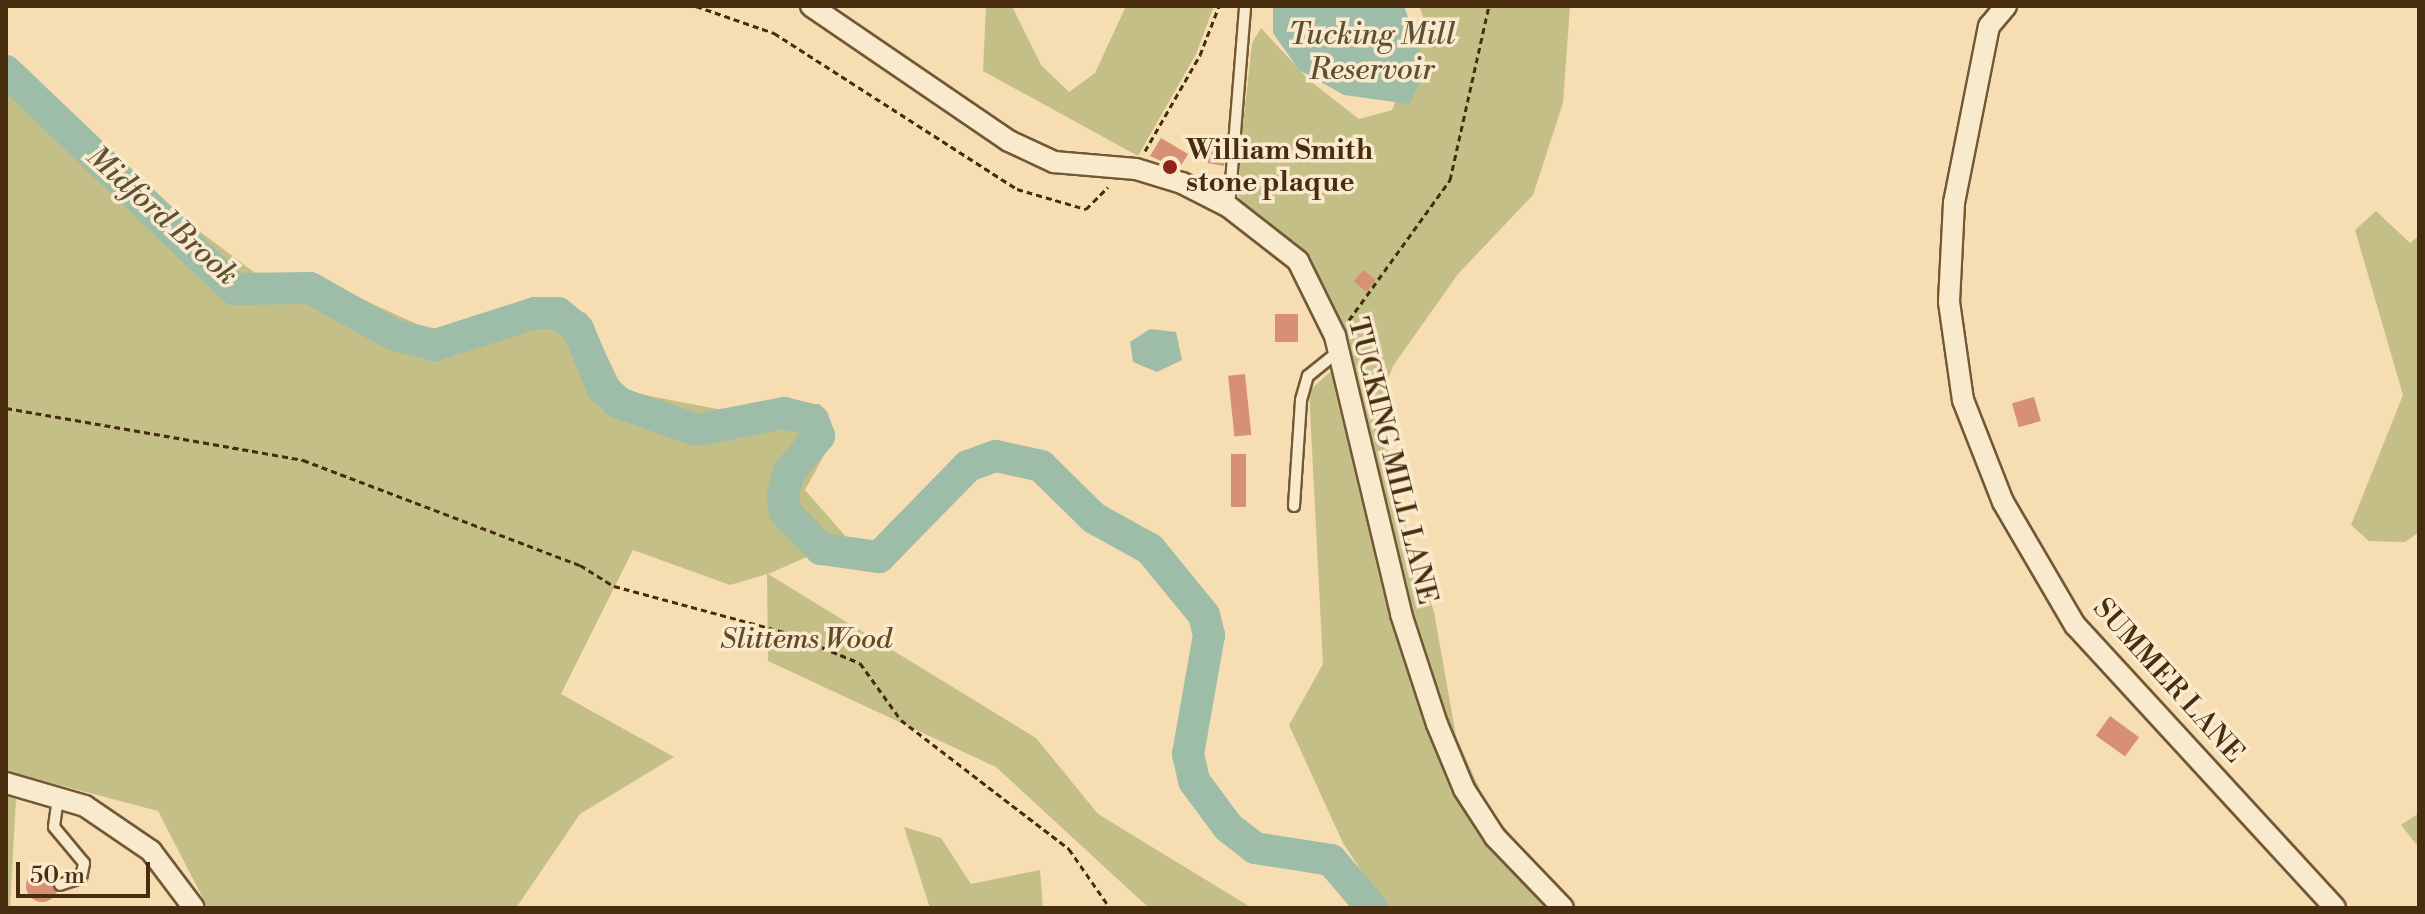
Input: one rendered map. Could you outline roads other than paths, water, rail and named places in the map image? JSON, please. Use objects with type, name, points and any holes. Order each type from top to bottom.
[{"type":"street","name":"TUCKING MILL LANE","points":[[811,6],[1009,141],[1094,171],[1136,169],[1229,207],[1298,261],[1337,344],[1401,614],[1437,724],[1495,837],[1563,908]]},
{"type":"street","name":"SUMMER LANE","points":[[2006,6],[1989,26],[1954,203],[1949,302],[1963,400],[2003,502],[2075,625],[2335,908]]},
{"type":"street","points":[[6,783],[85,806],[151,851],[194,908]]},
{"type":"lane","points":[[1229,207],[1245,6]]},
{"type":"lane","points":[[1294,506],[1301,400],[1308,376],[1337,344]]},
{"type":"lane","points":[[58,798],[54,827],[84,863],[81,878],[60,885]]},
{"type":"water","name":"Tucking Mill Reservoir","points":[[1273,6],[1404,6],[1427,71],[1409,104],[1344,95],[1299,70],[1273,33]]},
{"type":"water","points":[[1150,329],[1176,332],[1182,360],[1157,372],[1133,362],[1130,342]]},
{"type":"waterway","name":"Midford Brook","points":[[6,71],[234,289],[310,288],[394,335],[435,345],[535,313],[558,313],[578,329],[602,387],[619,403],[697,430],[784,413],[813,420],[819,436],[789,472],[783,495],[785,512],[821,549],[879,557],[968,466],[996,456],[1041,466],[1094,518],[1150,549],[1204,615],[1209,635],[1188,754],[1194,781],[1228,827],[1255,848],[1331,860],[1372,908]]},
{"type":"place","name":"William Smith stone plaque","points":[[1170,167]]},
{"type":"park label","name":"Slittems Wood","points":[[806,640]]}]
